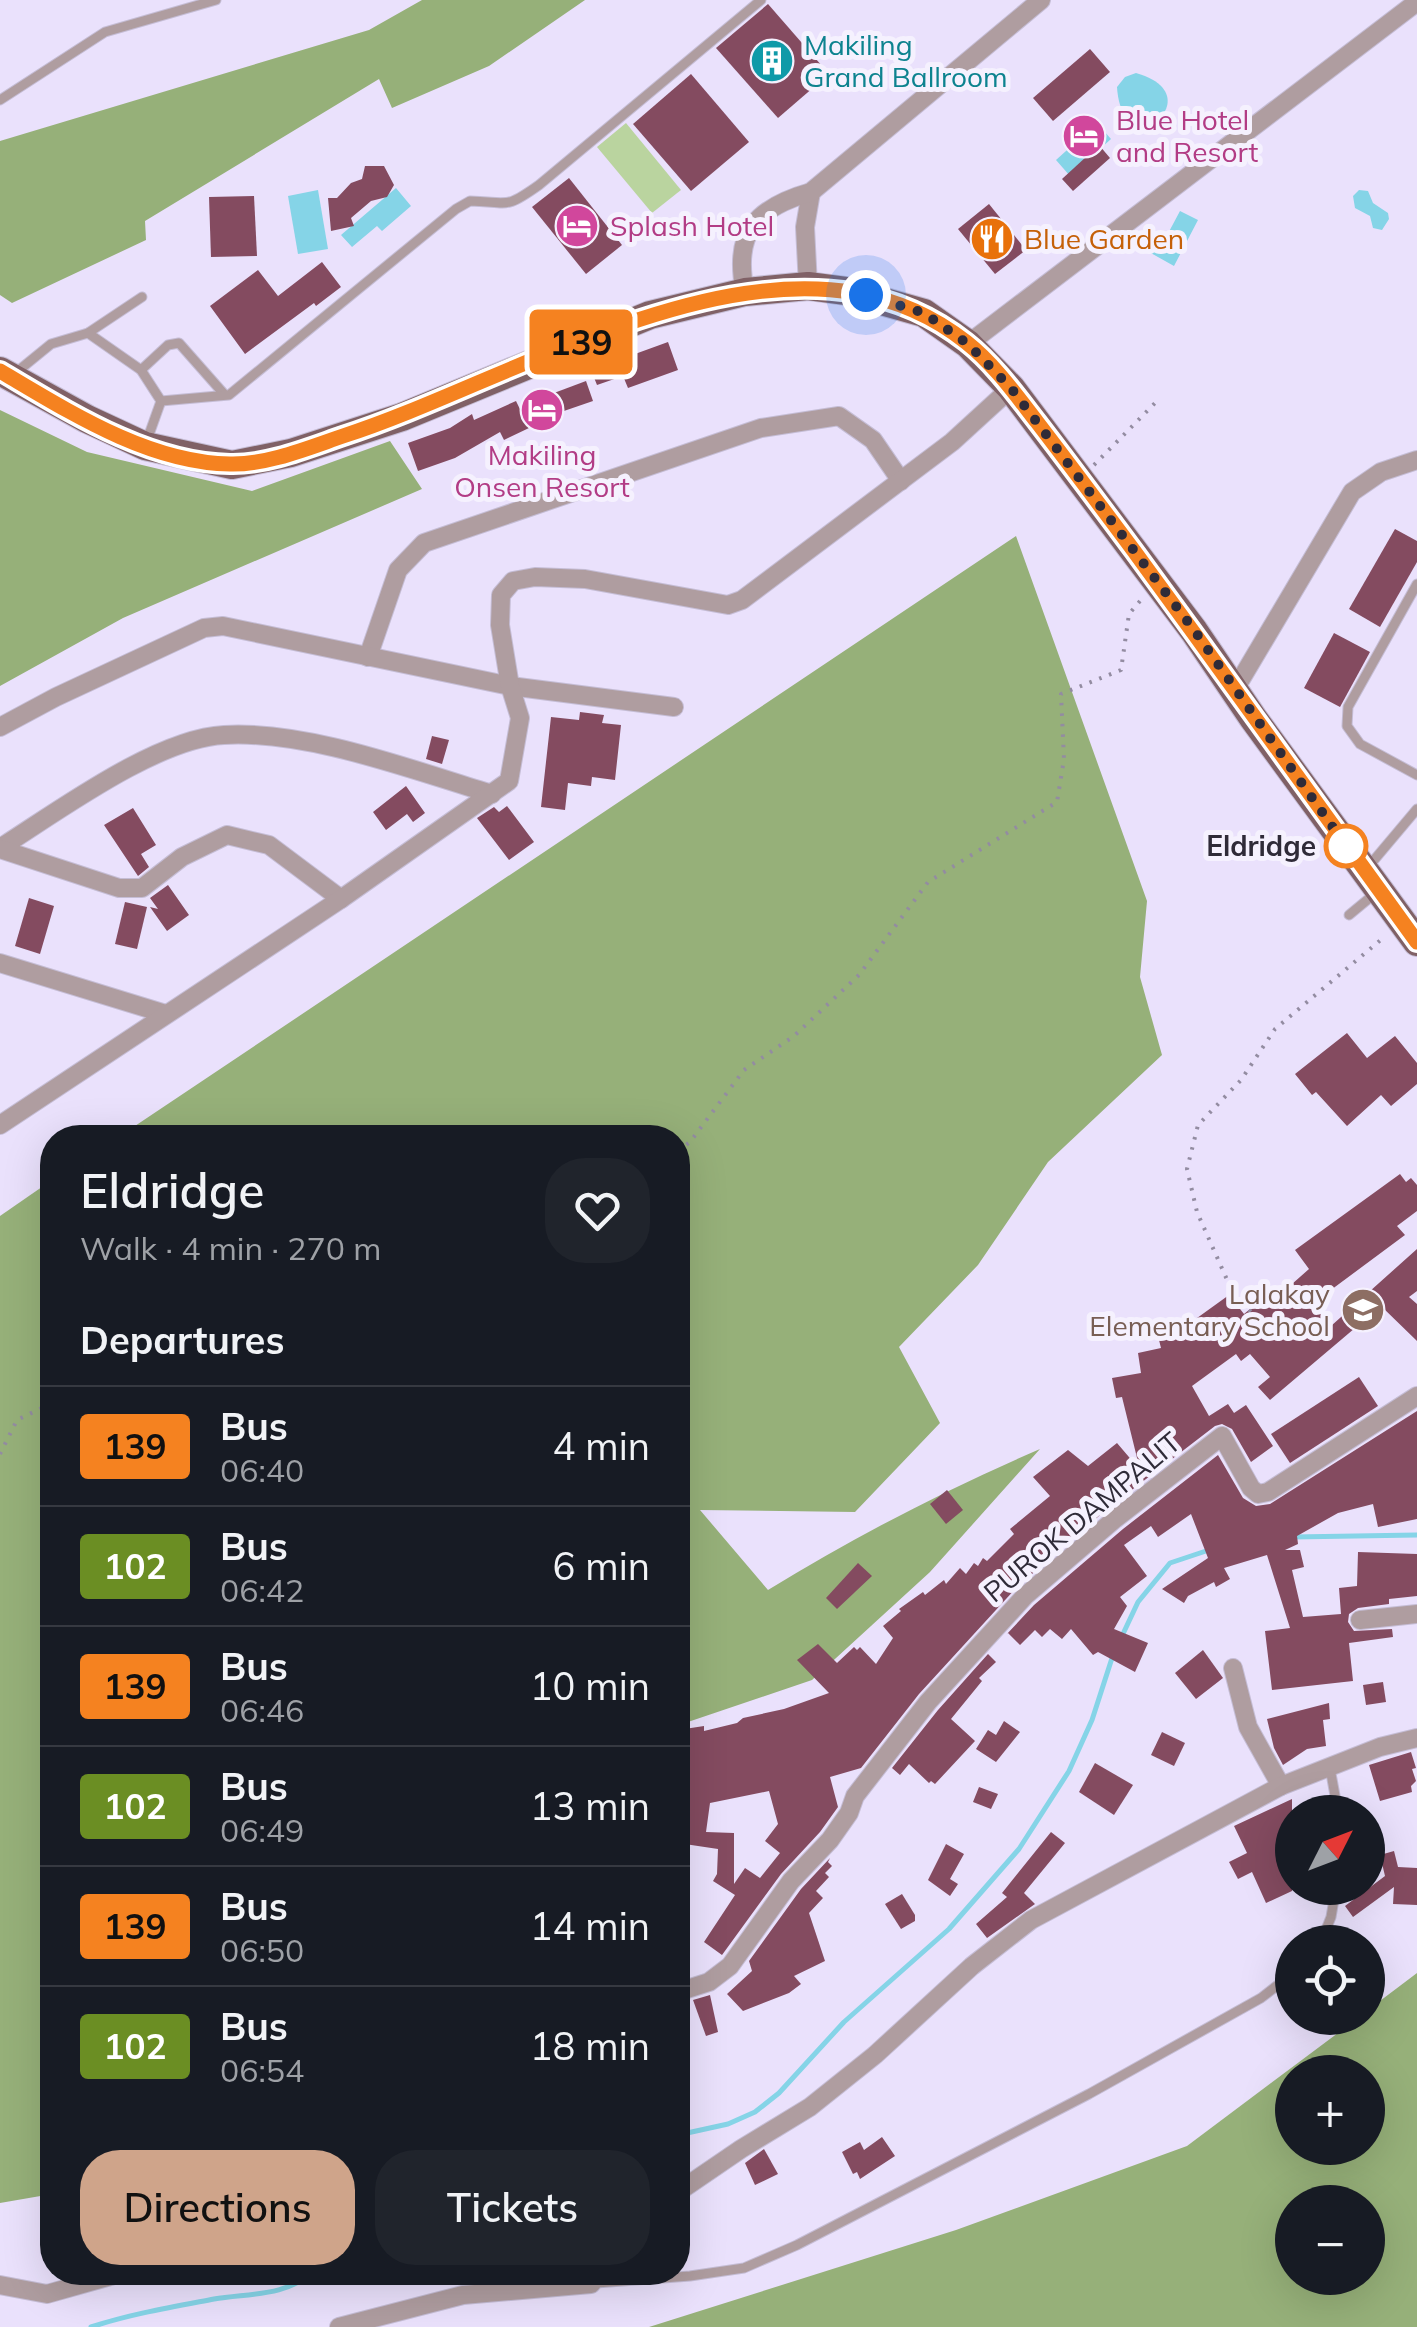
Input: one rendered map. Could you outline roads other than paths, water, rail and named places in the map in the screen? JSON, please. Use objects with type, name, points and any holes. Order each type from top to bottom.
[{"type":"main road","points":[[5,374],[145,446],[232,464],[291,453],[402,417],[650,315],[746,292],[808,286],[886,300],[924,313],[968,344],[1011,388],[1410,932]]},
{"type":"street","points":[[746,292],[739,263],[744,238],[773,207],[811,192],[1042,0]]},
{"type":"street","points":[[968,344],[1417,2]]},
{"type":"street","points":[[808,286],[805,227],[811,192]]},
{"type":"street","points":[[0,1125],[342,899],[509,781],[520,718],[510,686],[500,625],[501,595],[513,581],[535,577],[585,579],[728,605],[742,600],[952,442],[1011,388]]},
{"type":"street","points":[[368,657],[398,570],[424,542],[761,428],[839,416],[873,440],[900,481]]},
{"type":"street","points":[[1234,691],[1352,492],[1381,472],[1417,460]]},
{"type":"street","points":[[0,728],[56,696],[204,628],[223,626],[510,686],[674,707]]},
{"type":"street","points":[[342,899],[269,845],[228,834],[182,857],[142,888],[119,888],[0,848],[125,770],[185,743],[222,734],[295,739],[492,794]]},
{"type":"street","points":[[0,962],[166,1014]]},
{"type":"street","name":"PUROK DAMPALIT","points":[[690,1988],[708,1982],[730,1966],[778,1898],[830,1840],[864,1784],[960,1664],[1025,1596],[1115,1519],[1222,1436],[1251,1488],[1258,1494],[1268,1492],[1417,1396]]},
{"type":"street","points":[[1360,1620],[1417,1614]]},
{"type":"street","points":[[1233,1668],[1248,1727],[1281,1786]]},
{"type":"street","points":[[690,2184],[810,2107],[1031,1920],[1281,1786],[1417,1738]]},
{"type":"street","points":[[0,2284],[48,2294],[80,2285]]},
{"type":"street","points":[[340,2327],[463,2296],[544,2285]]},
{"type":"lane","points":[[0,100],[106,32],[216,0]]},
{"type":"lane","points":[[161,401],[224,395],[244,384],[456,209],[470,201],[513,204],[760,0]]},
{"type":"lane","points":[[5,374],[50,344],[88,333],[142,297]]},
{"type":"lane","points":[[88,333],[140,370],[161,401]]},
{"type":"lane","points":[[140,370],[168,345],[179,342],[224,395]]},
{"type":"lane","points":[[145,446],[161,401]]},
{"type":"lane","points":[[1417,584],[1348,707],[1346,726],[1360,744],[1417,775]]},
{"type":"lane","points":[[1349,915],[1417,810]]},
{"type":"lane","points":[[1329,1766],[1335,1795]]},
{"type":"lane","points":[[690,2276],[744,2268],[797,2245],[1089,2094],[1275,1987]]},
{"type":"water","points":[[1136,73],[1158,83],[1167,96],[1166,109],[1146,125],[1133,123],[1122,111],[1117,87],[1125,77]]},
{"type":"water","points":[[1097,123],[1111,139],[1070,176],[1056,160]]},
{"type":"water","points":[[396,188],[411,206],[382,231],[377,226],[352,247],[341,235]]},
{"type":"water","points":[[318,190],[328,249],[298,254],[288,196]]},
{"type":"water","points":[[1359,190],[1368,191],[1373,203],[1388,213],[1382,230],[1373,228],[1370,216],[1355,208],[1353,196]]},
{"type":"water","points":[[1180,211],[1198,220],[1174,266],[1149,252],[1157,238],[1164,241]]},
{"type":"waterway","points":[[1293,1537],[1417,1535]]},
{"type":"waterway","points":[[1122,1636],[1138,1602],[1170,1563],[1209,1550]]},
{"type":"waterway","points":[[690,2132],[728,2124],[755,2112],[779,2093],[844,2022],[949,1929],[1019,1849],[1069,1771],[1092,1720],[1113,1655]]},
{"type":"waterway","points":[[91,2327],[167,2308],[266,2293],[292,2285]]},
{"type":"place","name":"Makiling Grand Ballroom","points":[[772,61]]},
{"type":"place","name":"Blue Hotel and Resort","points":[[1084,136]]},
{"type":"place","name":"Splash Hotel","points":[[577,226]]},
{"type":"place","name":"Blue Garden","points":[[992,239]]},
{"type":"place","name":"Makiling Onsen Resort","points":[[542,410]]},
{"type":"place","name":"Eldridge","points":[[1346,846]]},
{"type":"place","name":"Lalakay Elementary School","points":[[1363,1310]]}]
